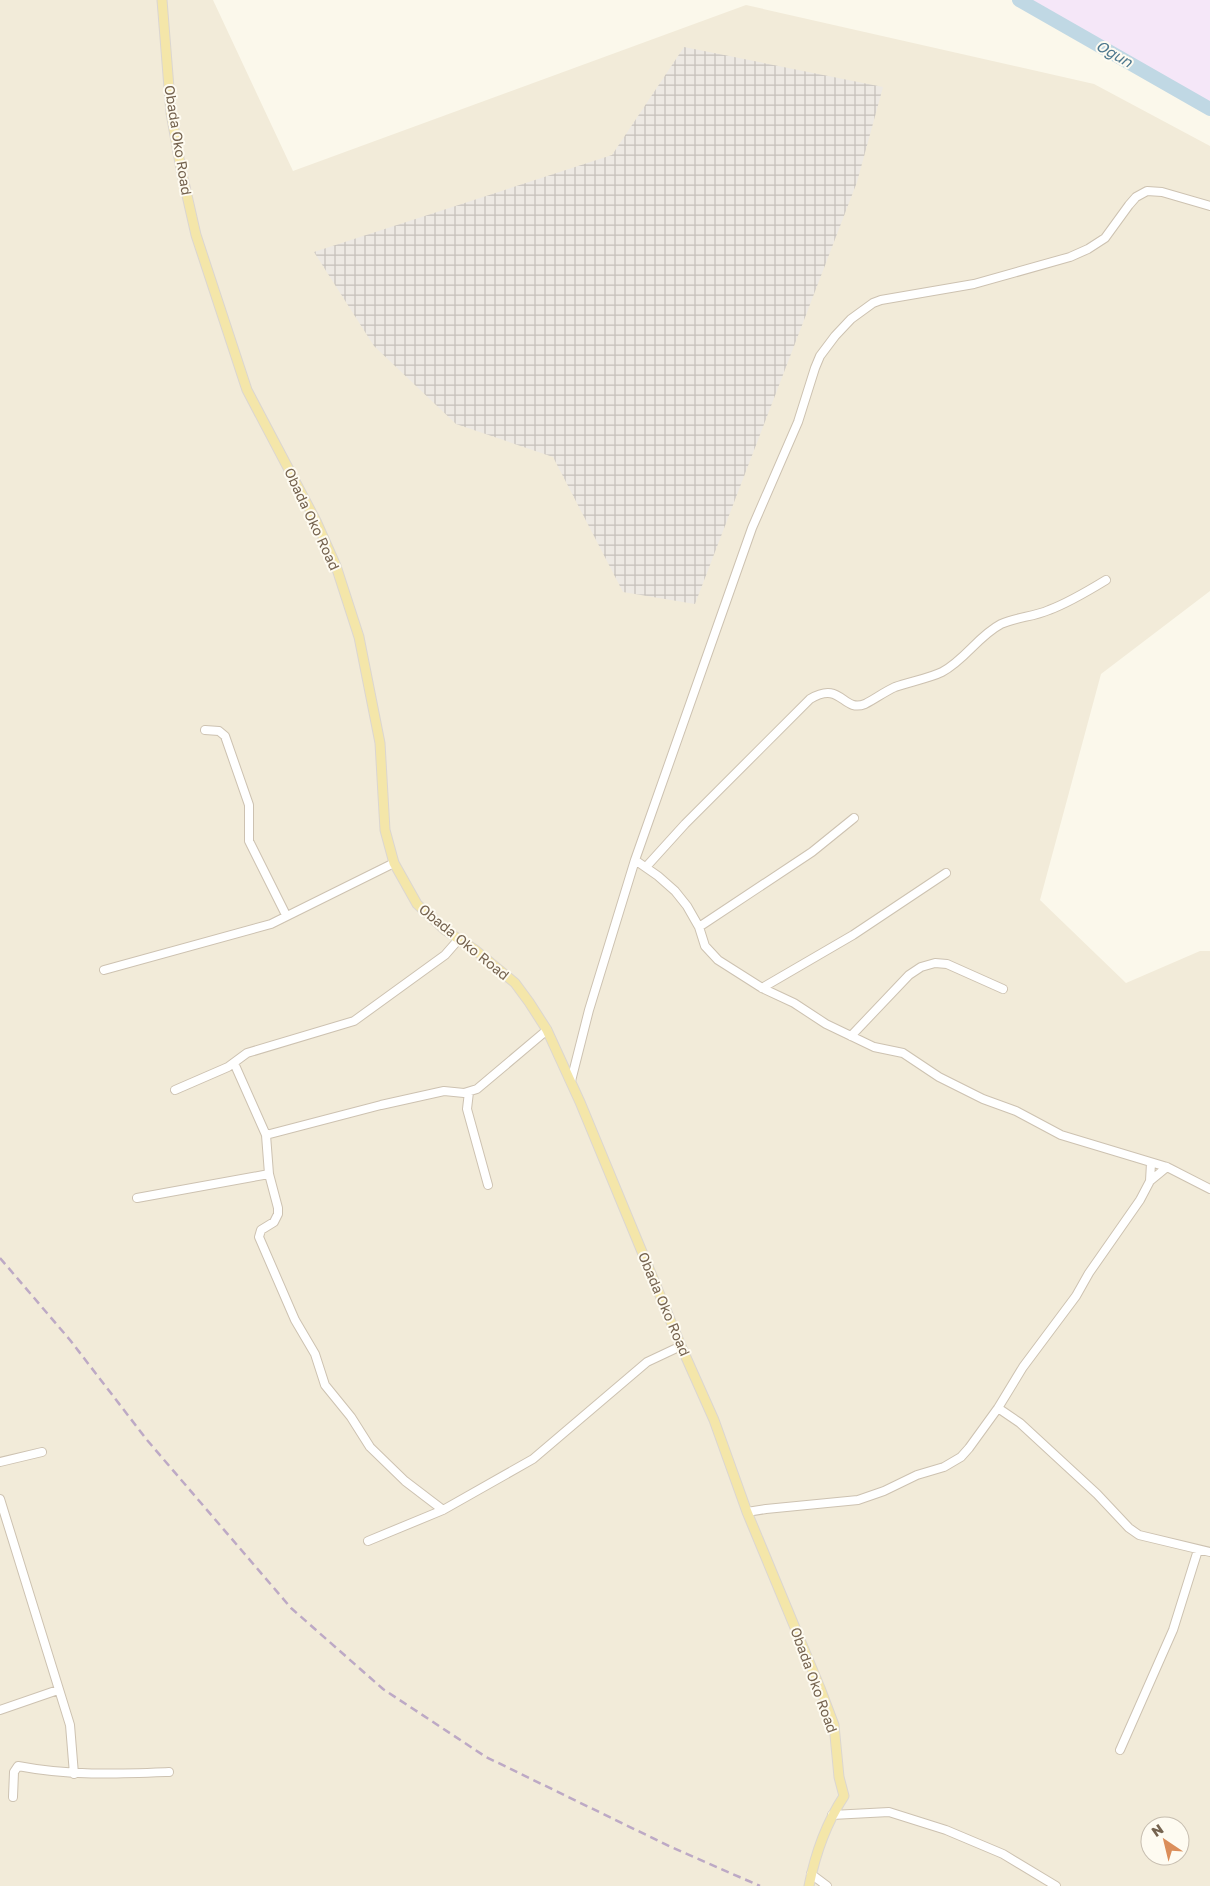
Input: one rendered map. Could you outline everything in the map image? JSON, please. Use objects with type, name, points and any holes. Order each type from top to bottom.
[{"type":"main road","name":"Obada Oko Road","points":[[162,0],[171,113],[196,235],[247,390],[316,521],[336,566],[359,637],[380,743],[385,830],[394,863],[417,904],[445,930],[474,949],[515,983],[547,1030],[571,1081],[681,1346],[714,1420],[747,1512],[834,1725],[839,1777],[844,1796],[832,1815],[811,1874],[809,1886]]},
{"type":"street","points":[[571,1081],[589,1010],[635,860],[752,528],[798,422],[820,356],[852,318],[873,302],[974,284],[1070,257],[1088,249],[1105,238],[1136,197],[1147,191],[1162,192],[1210,206]]},
{"type":"street","points":[[646,867],[685,824],[810,699],[819,693],[828,692],[835,694],[850,704],[858,706],[867,703],[894,688],[941,672],[959,660],[983,636],[1000,625],[1017,618],[1050,610],[1106,580]]},
{"type":"street","points":[[205,730],[219,731],[225,736],[249,805],[249,841],[286,916]]},
{"type":"street","points":[[699,928],[812,852],[854,818]]},
{"type":"street","points":[[635,860],[675,890],[687,906],[699,928],[705,946],[718,960],[762,988],[794,1002],[826,1024],[874,1047],[903,1053],[939,1077],[983,1099],[1016,1111],[1061,1135],[1167,1167],[1210,1189]]},
{"type":"street","points":[[104,970],[271,924],[394,863]]},
{"type":"street","points":[[762,988],[852,935],[946,872]]},
{"type":"street","points":[[175,1090],[228,1067],[247,1053],[354,1021],[445,955],[459,939]]},
{"type":"street","points":[[851,1036],[909,975],[921,967],[935,963],[947,964],[1003,989]]},
{"type":"street","points":[[266,1135],[380,1104],[444,1091],[470,1092],[477,1089],[547,1030]]},
{"type":"street","points":[[234,1063],[266,1135],[270,1174],[278,1214],[274,1222],[261,1230],[259,1237],[296,1320],[314,1354],[325,1385],[351,1417],[370,1447],[405,1481],[443,1510]]},
{"type":"street","points":[[470,1092],[467,1109],[488,1185]]},
{"type":"street","points":[[1150,1182],[1151,1163]]},
{"type":"street","points":[[747,1512],[766,1508],[858,1500],[884,1491],[917,1475],[944,1468],[961,1457],[998,1408],[1023,1367],[1076,1296],[1089,1273],[1140,1200],[1150,1182],[1167,1167]]},
{"type":"street","points":[[137,1198],[270,1174]]},
{"type":"street","points":[[368,1541],[443,1510],[533,1459],[647,1362],[681,1346]]},
{"type":"street","points":[[998,1408],[1020,1423],[1097,1494],[1138,1535],[1210,1552]]},
{"type":"street","points":[[0,1462],[42,1452]]},
{"type":"street","points":[[0,1499],[70,1725],[74,1774]]},
{"type":"street","points":[[1120,1750],[1173,1630],[1198,1550]]},
{"type":"street","points":[[0,1710],[58,1690]]},
{"type":"street","points":[[13,1797],[14,1772],[18,1766],[48,1772],[74,1774],[169,1772]]},
{"type":"street","points":[[832,1815],[889,1812],[918,1821],[946,1830],[1003,1854],[1056,1886]]},
{"type":"street","points":[[811,1874],[826,1886]]},
{"type":"shaded area","points":[[0,0],[213,0],[293,171],[746,5],[1094,84],[1210,146],[1210,591],[1101,674],[1040,900],[1126,983],[1200,951],[1210,951],[1210,1886],[0,1886]]},
{"type":"shaded area","points":[[1019,0],[1210,0],[1210,109]]},
{"type":"shaded area","points":[[684,47],[883,87],[857,182],[695,604],[623,592],[553,457],[456,424],[374,346],[314,252],[612,155]]},
{"type":"waterway","name":"Ogun","points":[[1019,0],[1210,109]]},
{"type":"railway","points":[[0,1258],[70,1340],[147,1440],[291,1608],[383,1689],[486,1757],[671,1847],[760,1886]]}]
